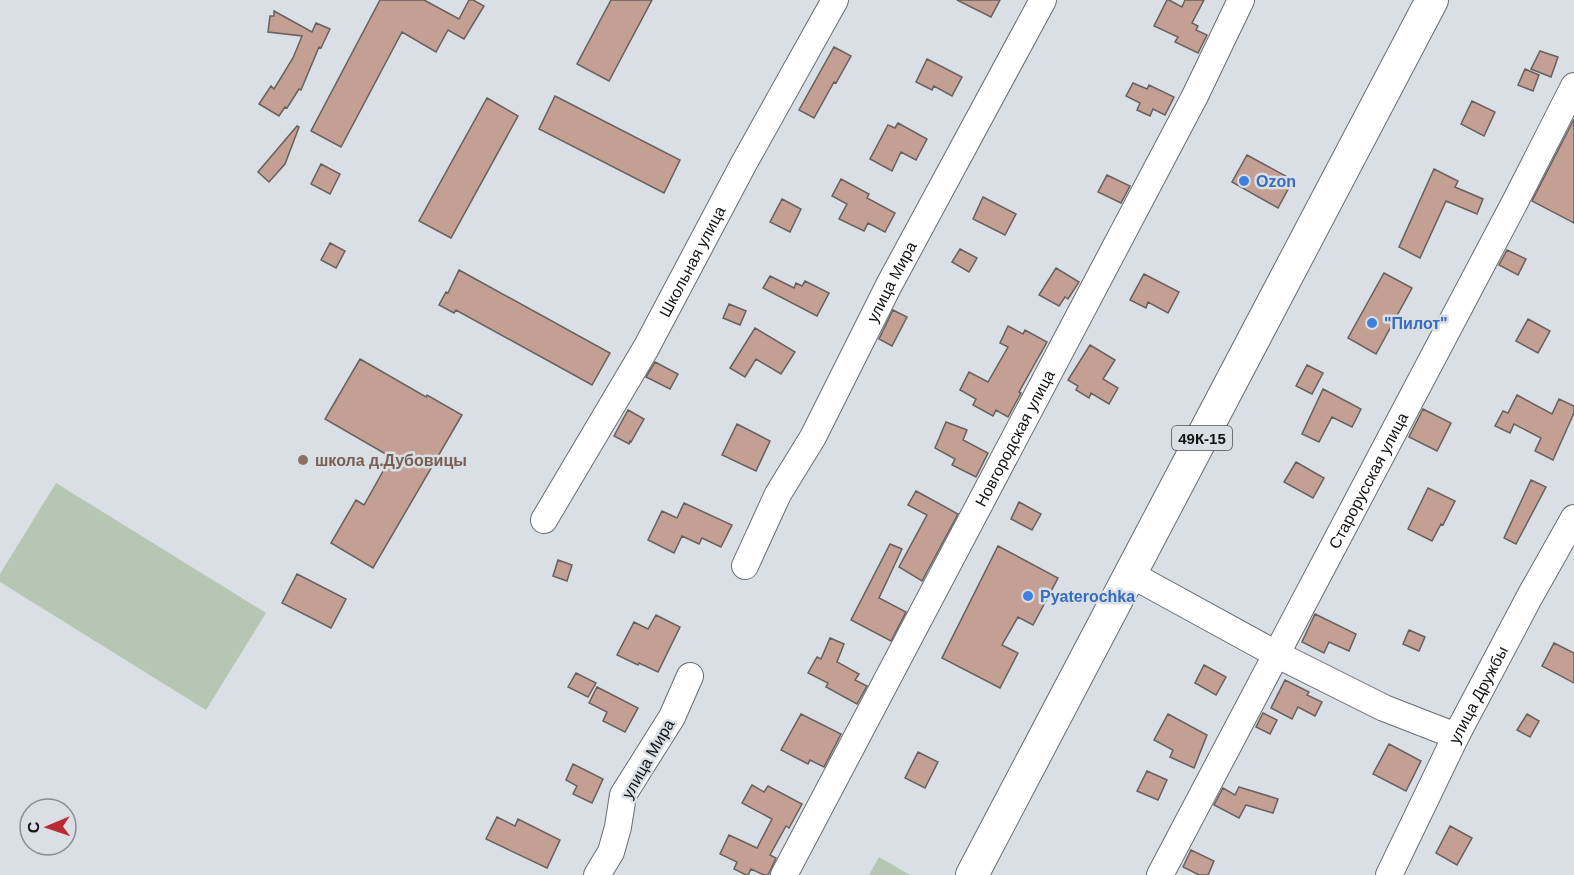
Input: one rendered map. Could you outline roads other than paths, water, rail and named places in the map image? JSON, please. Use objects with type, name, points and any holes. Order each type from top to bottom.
[{"type":"main road","name":"49К-15","points":[[972,875],[1432,0]]},
{"type":"street","name":"Школьная улица","points":[[544,520],[646,348],[744,163],[835,0]]},
{"type":"street","name":"улица Мира","points":[[745,566],[778,494],[813,437],[889,285],[1043,0]]},
{"type":"street","name":"Новгородская улица","points":[[784,875],[1196,96],[1241,0]]},
{"type":"street","name":"Старорусская улица","points":[[1160,875],[1574,86]]},
{"type":"street","name":"улица Дружбы","points":[[1389,875],[1456,736],[1574,518]]},
{"type":"street","points":[[1130,574],[1276,654],[1384,708],[1456,736]]},
{"type":"street","name":"улица Мира","points":[[597,875],[611,852],[623,795],[672,717],[690,676]]},
{"type":"place","name":"Ozon","points":[[1244,181]]},
{"type":"place","name":"\"Пилот\"","points":[[1372,323]]},
{"type":"place","name":"школа д.Дубовицы","points":[[303,460]]},
{"type":"place","name":"Pyaterochka","points":[[1028,596]]}]
